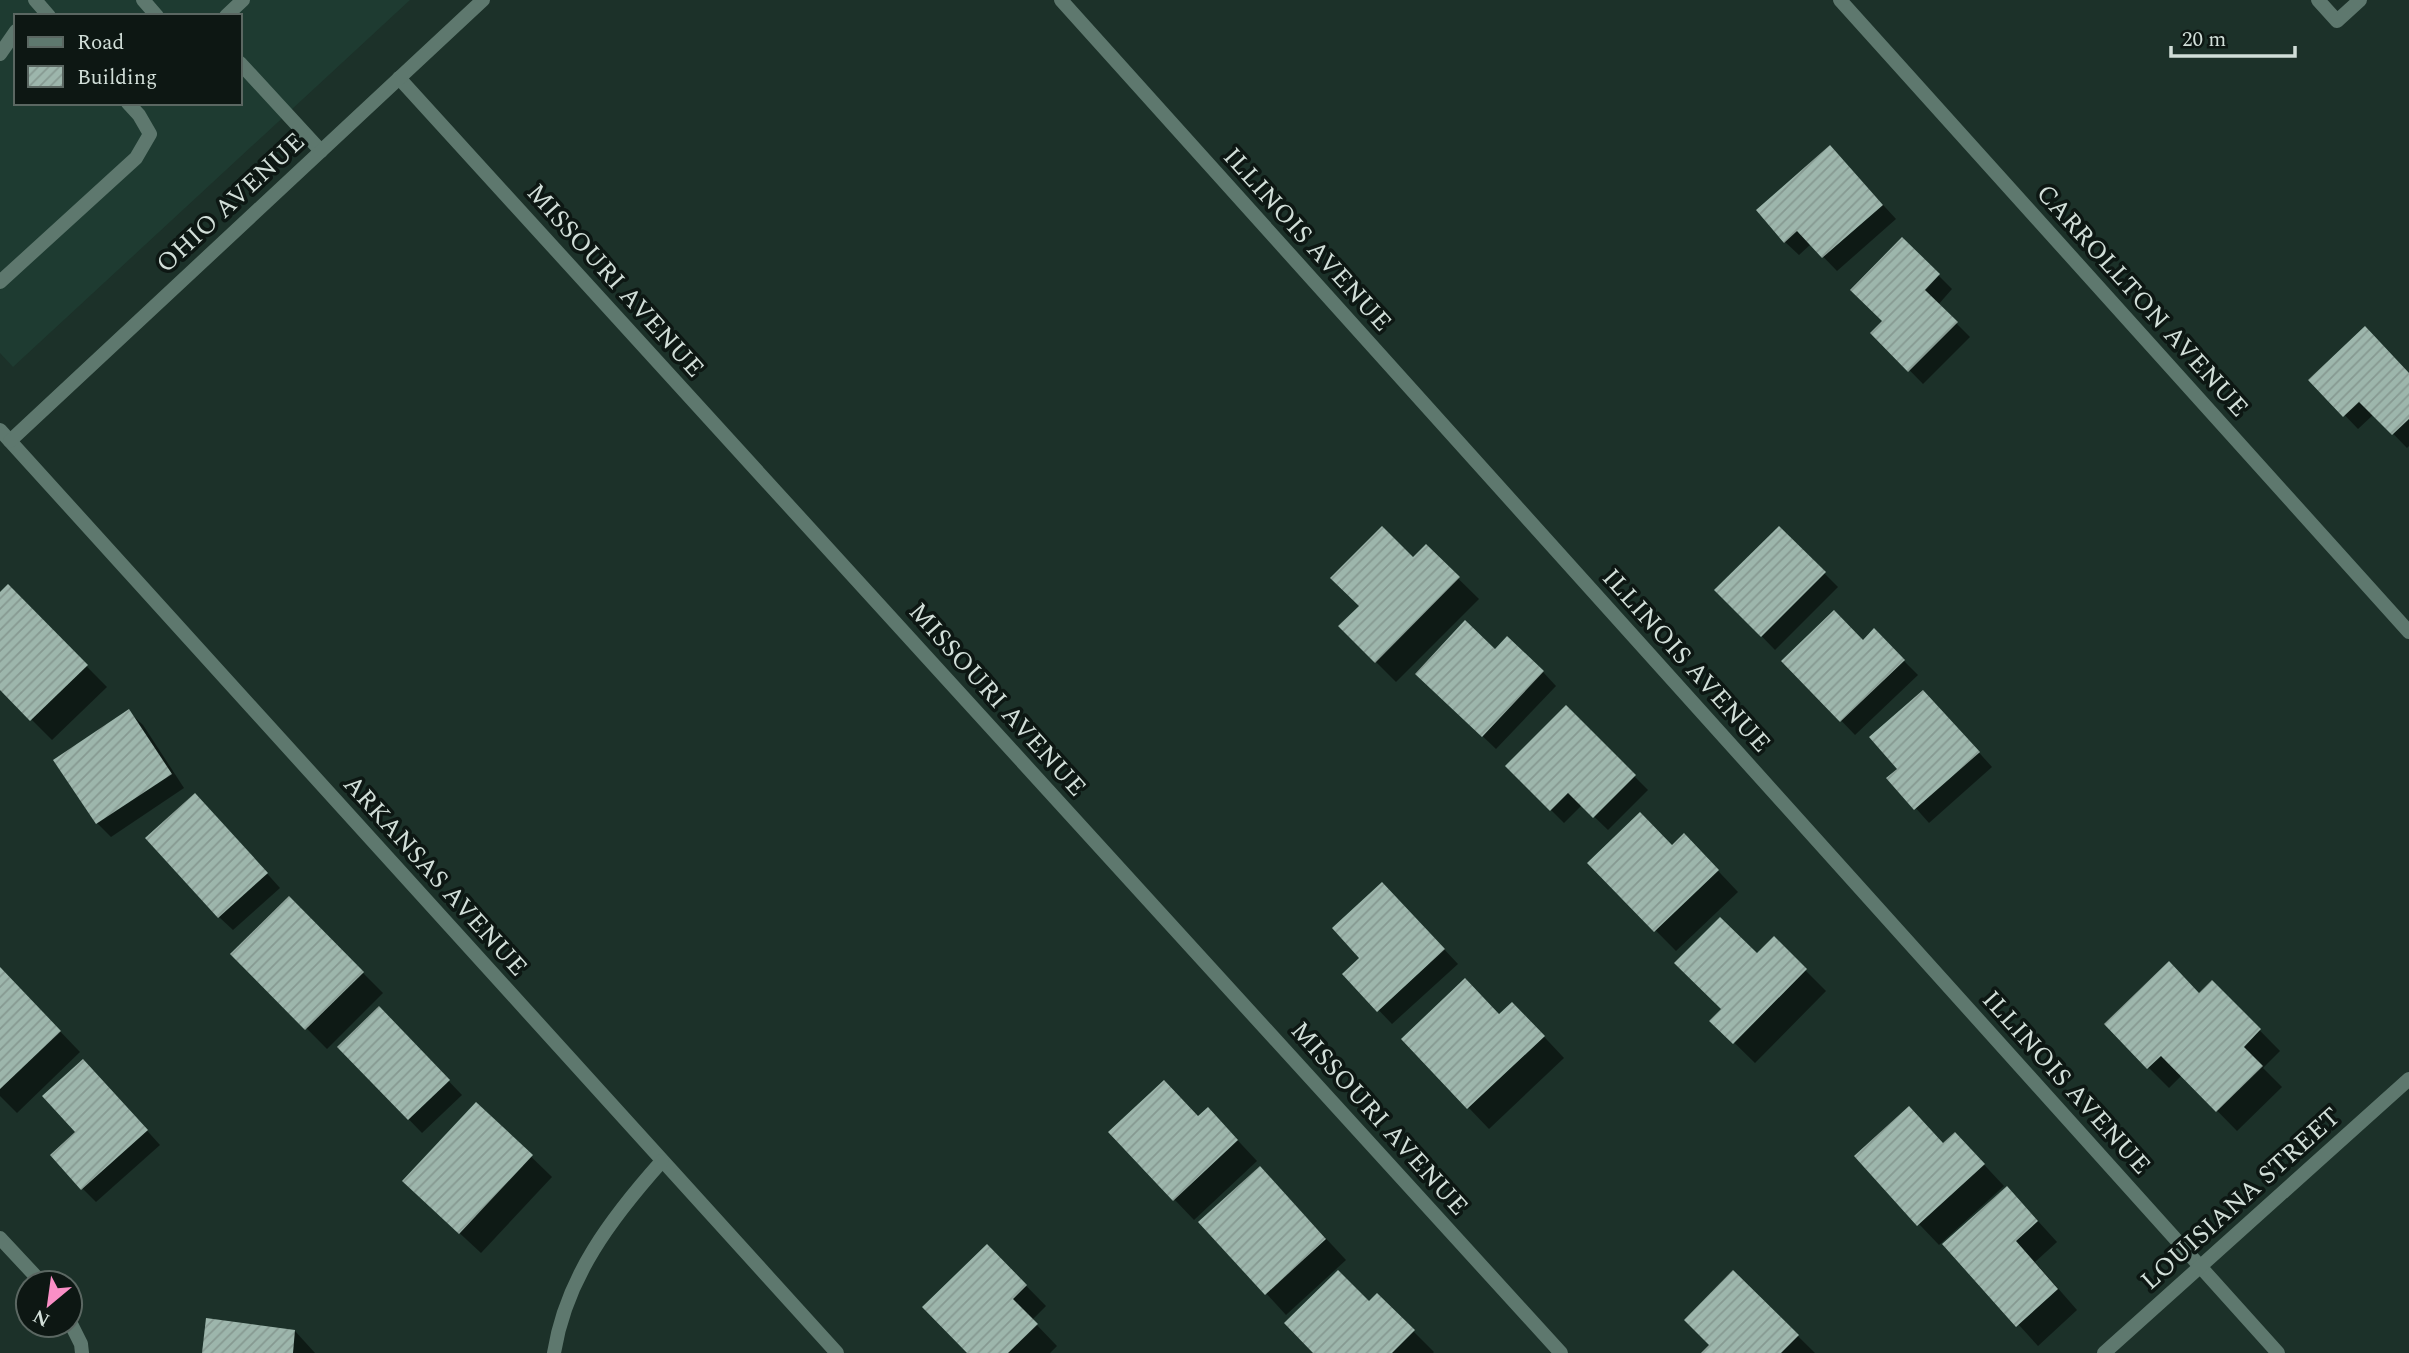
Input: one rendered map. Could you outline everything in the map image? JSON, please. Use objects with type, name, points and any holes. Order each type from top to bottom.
[{"type":"street","points":[[143,0],[155,14]]},
{"type":"street","points":[[228,14],[243,0]]},
{"type":"street","name":"OHIO AVENUE","points":[[5,435],[321,151],[483,0]]},
{"type":"street","name":"ILLINOIS AVENUE","points":[[1061,0],[2278,1353]]},
{"type":"street","name":"CARROLLTON AVENUE","points":[[1840,0],[2409,632]]},
{"type":"street","points":[[2318,0],[2337,21],[2360,0]]},
{"type":"street","points":[[0,54],[14,35]]},
{"type":"street","points":[[242,66],[321,151]]},
{"type":"street","name":"MISSOURI AVENUE","points":[[399,78],[1561,1353]]},
{"type":"street","points":[[0,282],[136,158],[150,134],[130,105]]},
{"type":"street","name":"ARKANSAS AVENUE","points":[[5,435],[836,1353]]},
{"type":"street","name":"LOUISIANA STREET","points":[[2104,1353],[2409,1079]]},
{"type":"street","points":[[554,1353],[557,1331],[580,1271],[620,1209],[662,1161]]},
{"type":"street","points":[[0,1238],[29,1269]]},
{"type":"shaded area","points":[[0,0],[410,0],[13,367],[0,353]]},
{"type":"building","points":[[1830,145],[1883,205],[1822,258],[1797,231],[1784,243],[1756,210]]},
{"type":"building","points":[[1902,237],[1940,274],[1925,290],[1958,322],[1908,372],[1870,333],[1882,321],[1850,290]]},
{"type":"building","points":[[2365,326],[2409,373],[2409,419],[2392,435],[2359,402],[2343,417],[2308,380]]},
{"type":"building","points":[[1382,526],[1413,557],[1426,544],[1460,577],[1375,663],[1338,626],[1359,606],[1330,578]]},
{"type":"building","points":[[1779,526],[1826,572],[1761,637],[1714,590]]},
{"type":"building","points":[[8,584],[88,665],[30,721],[0,690],[0,592]]},
{"type":"building","points":[[1834,610],[1863,640],[1874,628],[1905,660],[1840,722],[1781,661]]},
{"type":"building","points":[[1465,620],[1495,649],[1507,636],[1544,671],[1482,737],[1415,674]]},
{"type":"building","points":[[1923,690],[1980,752],[1914,810],[1886,778],[1897,769],[1869,737]]},
{"type":"building","points":[[1566,705],[1636,775],[1593,818],[1568,793],[1550,811],[1505,766]]},
{"type":"building","points":[[129,709],[172,774],[96,824],[53,760]]},
{"type":"building","points":[[195,793],[268,873],[218,918],[145,838]]},
{"type":"building","points":[[1640,812],[1672,845],[1684,833],[1719,870],[1654,932],[1587,863]]},
{"type":"building","points":[[1382,882],[1445,949],[1377,1012],[1342,974],[1359,958],[1332,928]]},
{"type":"building","points":[[289,896],[364,972],[305,1030],[230,954]]},
{"type":"building","points":[[1720,917],[1757,953],[1774,936],[1807,969],[1733,1044],[1709,1021],[1721,1009],[1674,963]]},
{"type":"building","points":[[2169,961],[2199,993],[2212,980],[2261,1029],[2244,1047],[2263,1066],[2216,1112],[2161,1056],[2147,1069],[2104,1024]]},
{"type":"building","points":[[0,967],[61,1031],[0,1089]]},
{"type":"building","points":[[1465,978],[1499,1014],[1512,1002],[1545,1036],[1467,1109],[1401,1039]]},
{"type":"building","points":[[379,1006],[450,1080],[408,1120],[337,1047]]},
{"type":"building","points":[[83,1059],[148,1130],[81,1190],[50,1155],[75,1132],[42,1096]]},
{"type":"building","points":[[1164,1080],[1198,1116],[1208,1107],[1238,1140],[1173,1201],[1108,1132]]},
{"type":"building","points":[[476,1102],[533,1155],[459,1234],[402,1181]]},
{"type":"building","points":[[1909,1106],[1943,1143],[1955,1132],[1985,1164],[1917,1226],[1854,1156]]},
{"type":"building","points":[[1260,1166],[1326,1239],[1265,1295],[1198,1222]]},
{"type":"building","points":[[2007,1186],[2038,1221],[2016,1241],[2058,1289],[2016,1327],[1942,1244]]},
{"type":"building","points":[[987,1244],[1027,1285],[1013,1299],[1038,1324],[1008,1353],[967,1353],[922,1307]]},
{"type":"building","points":[[1338,1270],[1369,1301],[1377,1293],[1415,1330],[1392,1353],[1313,1353],[1284,1323]]},
{"type":"building","points":[[1733,1270],[1799,1335],[1781,1353],[1701,1353],[1709,1345],[1684,1320]]},
{"type":"building","points":[[206,1318],[295,1330],[293,1353],[202,1353]]}]
